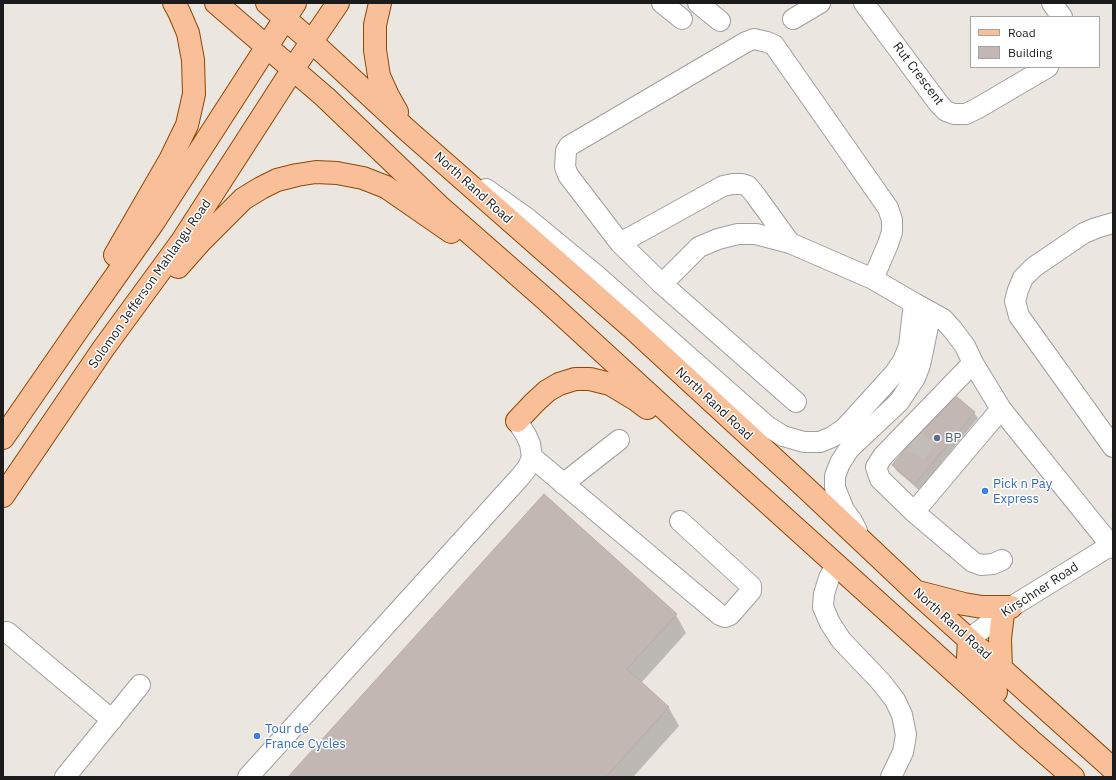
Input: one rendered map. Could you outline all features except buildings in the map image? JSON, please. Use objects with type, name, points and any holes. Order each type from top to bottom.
[{"type":"main road","points":[[77,331],[84,311],[99,281],[170,160],[187,125],[194,94],[193,60],[188,33],[174,3]]},
{"type":"main road","points":[[216,3],[325,97],[439,206],[545,299],[836,565],[1073,777]]},
{"type":"main road","name":"North Rand Road","points":[[267,3],[290,10],[312,42],[407,130],[631,327],[915,591],[1113,770]]},
{"type":"main road","name":"Solomon Jefferson Mahlangu Road","points":[[3,496],[103,349],[182,241],[293,69],[338,3]]},
{"type":"main road","points":[[380,3],[374,26],[375,50],[379,76],[388,96],[407,130]]},
{"type":"main road","points":[[3,438],[153,223],[290,10]]},
{"type":"main road","points":[[103,349],[201,241],[243,200],[276,180],[316,172],[337,173],[362,178],[386,187],[545,299]]},
{"type":"main road","points":[[517,421],[547,391],[559,384],[575,379],[590,379],[604,382],[635,399],[662,421],[738,476]]},
{"type":"main road","points":[[915,591],[964,604],[1007,610],[1000,639],[1001,668]]},
{"type":"main road","points":[[969,639],[968,658],[981,678],[1088,777]]},
{"type":"street","points":[[662,3],[682,19]]},
{"type":"street","points":[[698,3],[720,21]]},
{"type":"street","points":[[793,19],[820,3]]},
{"type":"street","name":"Rut Crescent","points":[[864,3],[939,104],[946,111],[954,114],[966,114],[1046,68]]},
{"type":"street","points":[[1052,3],[1061,16]]},
{"type":"street","points":[[796,402],[662,284],[620,243],[568,175],[565,166],[567,149],[569,146],[746,42],[754,39],[767,42],[774,45],[888,208],[892,220],[892,232],[873,279]]},
{"type":"street","points":[[453,169],[489,190],[528,219],[596,275],[767,426],[783,436],[804,442],[820,442],[832,437],[845,428],[856,417],[894,374],[903,361],[909,346],[914,303]]},
{"type":"street","points":[[620,243],[723,186],[742,184],[748,186],[790,243]]},
{"type":"street","points":[[1113,223],[1084,233],[1034,267],[1024,278],[1018,290],[1015,301],[1019,316],[1113,447]]},
{"type":"street","points":[[662,284],[699,247],[718,239],[738,234],[756,234],[790,243],[873,279],[931,312],[943,319],[953,330],[965,346],[973,363],[1001,409],[1112,546]]},
{"type":"street","points":[[863,542],[852,521],[844,510],[835,488],[836,476],[840,462],[849,449],[899,402],[915,378],[920,365],[931,312]]},
{"type":"street","points":[[973,363],[907,438],[883,456],[876,467],[880,479],[914,512],[973,562],[981,565],[993,564],[1002,560]]},
{"type":"street","points":[[914,512],[946,461],[1001,409]]},
{"type":"street","points":[[856,417],[907,438]]},
{"type":"street","points":[[248,777],[528,467],[532,457],[530,444],[517,421]]},
{"type":"street","points":[[563,484],[619,440]]},
{"type":"street","points":[[532,457],[720,615],[725,617],[730,615],[751,590],[751,586],[680,521]]},
{"type":"street","name":"Kirschner Road","points":[[969,639],[1007,610],[1112,546]]},
{"type":"street","points":[[836,565],[829,578],[824,594],[824,607],[830,623],[841,640],[881,682],[895,700],[902,715],[906,735],[904,752],[891,777]]},
{"type":"street","points":[[7,632],[112,720]]},
{"type":"street","points":[[65,777],[140,685]]},
{"type":"tunnel","points":[[912,441],[938,456]]},
{"type":"place","name":"BP","points":[[937,438]]},
{"type":"place","name":"Pick n Pay Express","points":[[985,491]]},
{"type":"place","name":"Tour de France Cycles","points":[[257,736]]}]
